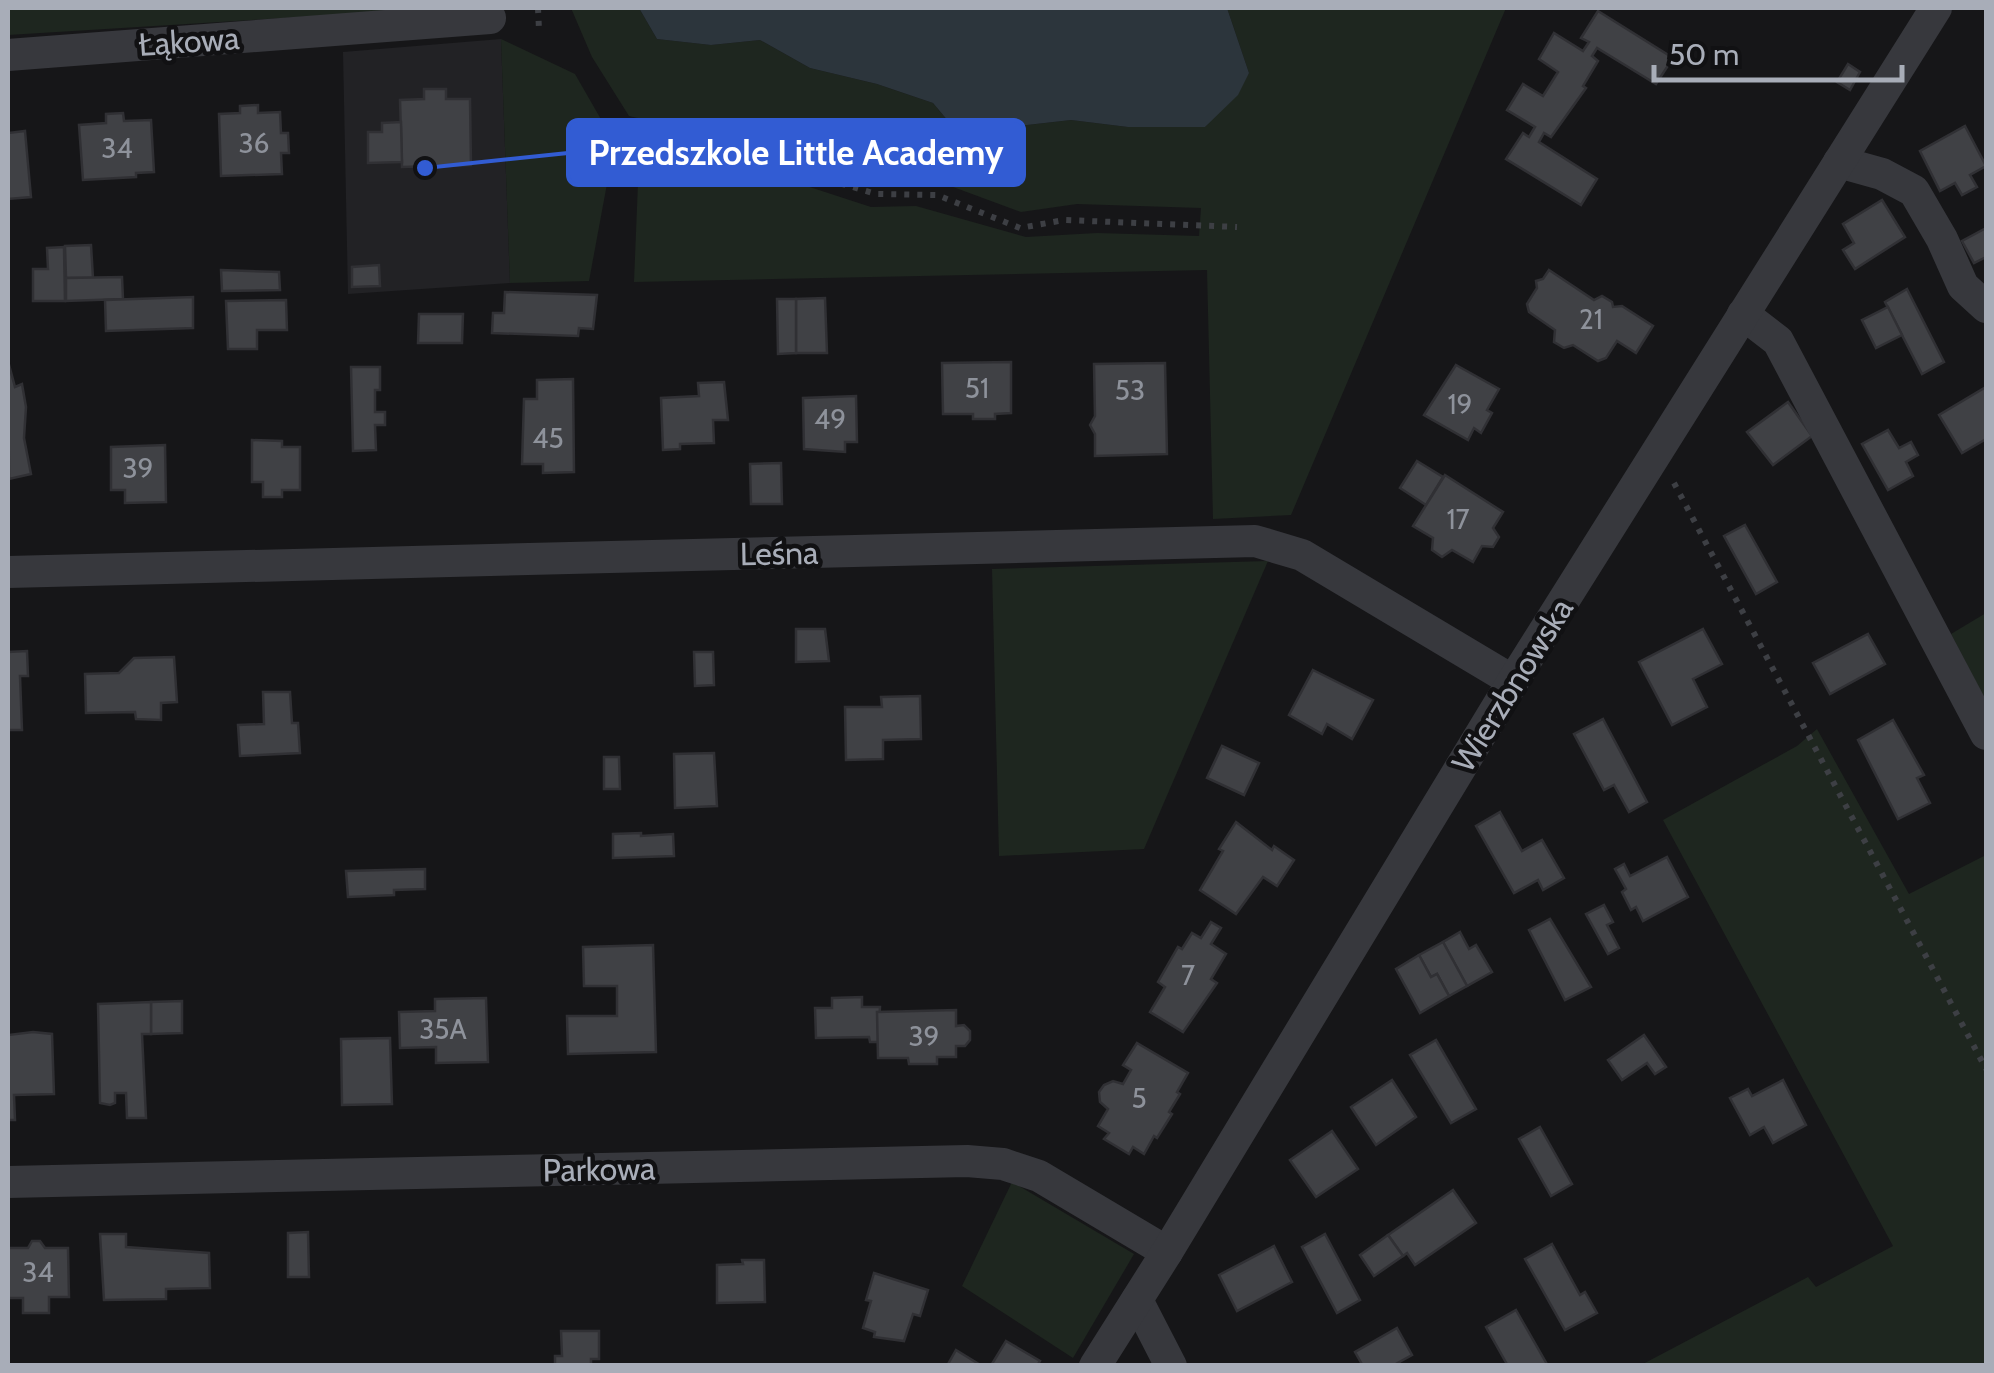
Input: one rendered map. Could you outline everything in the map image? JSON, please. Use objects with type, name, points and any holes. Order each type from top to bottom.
[{"type":"street","name":"Wierzbnowska","points":[[1095,1366],[1513,682],[1936,8]]},
{"type":"street","name":"Łąkowa","points":[[8,55],[490,18]]},
{"type":"street","points":[[1839,162],[1882,174],[1914,191],[1963,286],[1986,308]]},
{"type":"street","points":[[1743,314],[1778,341],[1986,734]]},
{"type":"street","name":"Leśna","points":[[8,572],[1256,541],[1302,555],[1513,682]]},
{"type":"street","name":"Parkowa","points":[[8,1182],[967,1161],[1003,1164],[1039,1176],[1168,1252]]},
{"type":"street","points":[[1137,1300],[1171,1366]]},
{"type":"path","points":[[538,8],[539,30]]},
{"type":"path","points":[[613,141],[698,142],[876,194],[937,194],[1020,228],[1064,220],[1237,227]]},
{"type":"path","points":[[1657,452],[1986,1069]]},
{"type":"shaded area","points":[[8,8],[447,8],[8,35]]},
{"type":"shaded area","points":[[571,8],[639,8],[657,39],[711,45],[760,40],[810,68],[933,103],[954,128],[982,130],[1071,120],[1128,127],[1205,127],[1249,73],[1227,8],[1506,8],[1291,515],[1213,519],[1207,270],[634,282],[639,158],[674,153],[718,157],[871,207],[916,206],[1026,237],[1097,233],[1199,236],[1201,208],[1077,204],[1021,212],[945,184],[881,179],[629,116],[592,57]]},
{"type":"shaded area","points":[[639,8],[1227,8],[1249,73],[1238,95],[1205,127],[1128,127],[1071,120],[982,130],[954,128],[933,103],[810,68],[760,40],[711,45],[657,39]]},
{"type":"shaded area","points":[[501,39],[510,283],[348,294],[343,52]]},
{"type":"shaded area","points":[[501,39],[575,74],[606,128],[609,173],[589,281],[510,283]]},
{"type":"shaded area","points":[[1268,561],[1144,849],[999,856],[992,569]]},
{"type":"shaded area","points":[[1986,613],[1986,701],[1951,634]]},
{"type":"shaded area","points":[[1817,729],[1909,894],[1986,855],[1986,1365],[1641,1365],[1808,1277],[1816,1287],[1893,1246],[1663,820],[1797,746]]},
{"type":"shaded area","points":[[1012,1182],[1134,1254],[1073,1358],[962,1286]]},
{"type":"building","points":[[1598,11],[1673,58],[1656,84],[1597,48],[1592,56],[1598,61],[1583,86],[1586,88],[1551,137],[1544,133],[1539,142],[1597,179],[1581,205],[1506,159],[1523,133],[1529,137],[1535,127],[1507,110],[1523,84],[1543,96],[1558,72],[1539,59],[1554,33],[1583,51],[1589,42],[1581,38]]},
{"type":"building","points":[[1848,64],[1860,72],[1850,90],[1837,82]]},
{"type":"building","points":[[424,89],[446,89],[446,99],[470,99],[471,165],[402,167],[400,100],[424,99]]},
{"type":"building","points":[[258,105],[258,113],[280,112],[281,133],[288,133],[289,153],[281,153],[282,174],[221,176],[219,114],[240,113],[240,106]]},
{"type":"building","points":[[123,113],[124,121],[151,120],[154,172],[83,180],[79,125],[106,123],[106,114]]},
{"type":"building","points":[[401,122],[402,162],[368,163],[368,132],[382,132],[382,123]]},
{"type":"building","points":[[1965,126],[1986,166],[1970,175],[1977,187],[1962,195],[1955,183],[1940,191],[1920,151]]},
{"type":"building","points":[[25,131],[31,197],[8,199],[8,133]]},
{"type":"building","points":[[1882,200],[1905,237],[1855,269],[1843,250],[1854,243],[1843,224]]},
{"type":"building","points":[[1986,228],[1986,257],[1974,263],[1962,241]]},
{"type":"building","points":[[91,245],[93,278],[66,278],[65,246]]},
{"type":"building","points":[[64,247],[65,301],[33,301],[33,269],[48,269],[47,248]]},
{"type":"building","points":[[379,265],[380,286],[352,287],[352,267]]},
{"type":"building","points":[[221,270],[279,272],[280,290],[222,291]]},
{"type":"building","points":[[1549,270],[1594,300],[1602,296],[1613,307],[1622,306],[1653,326],[1636,353],[1617,341],[1606,358],[1598,361],[1573,345],[1564,348],[1554,342],[1555,330],[1529,312],[1527,304],[1537,288],[1536,281]]},
{"type":"building","points":[[122,277],[123,299],[66,301],[66,278]]},
{"type":"building","points":[[1907,289],[1944,362],[1922,374],[1885,302]]},
{"type":"building","points":[[505,292],[597,295],[593,329],[579,328],[578,336],[492,333],[493,313],[504,313]]},
{"type":"building","points":[[193,297],[193,328],[106,331],[105,300]]},
{"type":"building","points":[[825,298],[827,353],[796,353],[796,299]]},
{"type":"building","points":[[777,299],[796,299],[796,353],[778,354]]},
{"type":"building","points":[[286,300],[287,330],[257,330],[257,349],[228,349],[226,301]]},
{"type":"building","points":[[1888,307],[1902,335],[1876,348],[1862,320]]},
{"type":"building","points":[[419,314],[463,314],[462,343],[418,343]]},
{"type":"building","points":[[8,361],[15,387],[22,384],[26,407],[24,438],[31,474],[9,479]]},
{"type":"building","points":[[1011,362],[1011,413],[995,414],[995,419],[943,414],[942,363]]},
{"type":"building","points":[[1165,363],[1167,454],[1095,456],[1095,434],[1090,425],[1095,416],[1094,364]]},
{"type":"building","points":[[1456,365],[1499,389],[1487,410],[1492,413],[1481,433],[1474,428],[1468,440],[1424,415]]},
{"type":"building","points":[[351,367],[380,367],[375,412],[385,412],[385,425],[375,425],[376,450],[353,451]]},
{"type":"building","points":[[573,379],[574,472],[543,473],[543,464],[522,464],[524,399],[537,399],[537,380]]},
{"type":"building","points":[[724,382],[728,420],[713,420],[714,443],[680,444],[680,449],[663,450],[661,398],[699,396],[698,383]]},
{"type":"building","points":[[1986,387],[1986,439],[1962,453],[1939,415]]},
{"type":"building","points":[[856,396],[857,442],[845,442],[845,452],[804,449],[803,398]]},
{"type":"building","points":[[1788,402],[1812,436],[1773,465],[1747,432]]},
{"type":"building","points":[[1888,430],[1899,448],[1911,442],[1918,455],[1906,462],[1913,476],[1888,490],[1862,444]]},
{"type":"building","points":[[252,440],[282,441],[282,447],[300,447],[300,490],[282,490],[282,497],[263,497],[263,482],[252,482]]},
{"type":"building","points":[[165,445],[166,502],[125,503],[125,490],[111,490],[111,447]]},
{"type":"building","points":[[1417,461],[1443,477],[1426,505],[1400,488]]},
{"type":"building","points":[[781,463],[782,504],[751,504],[750,464]]},
{"type":"building","points":[[1445,475],[1503,512],[1493,528],[1499,537],[1493,547],[1482,546],[1473,562],[1452,550],[1442,557],[1432,550],[1433,538],[1413,526]]},
{"type":"building","points":[[1745,525],[1777,582],[1756,594],[1724,536]]},
{"type":"building","points":[[796,629],[825,629],[829,661],[796,662]]},
{"type":"building","points":[[1703,629],[1722,664],[1693,679],[1707,707],[1672,725],[1639,662]]},
{"type":"building","points":[[1868,634],[1885,664],[1830,694],[1813,663]]},
{"type":"building","points":[[27,651],[28,676],[20,676],[22,730],[8,730],[8,652]]},
{"type":"building","points":[[694,652],[713,652],[714,685],[695,686]]},
{"type":"building","points":[[174,657],[177,702],[161,703],[161,720],[136,719],[135,712],[86,713],[85,674],[119,673],[134,658]]},
{"type":"building","points":[[1313,670],[1373,700],[1352,739],[1327,724],[1322,734],[1289,715]]},
{"type":"building","points":[[263,692],[290,692],[292,723],[298,723],[300,753],[240,756],[238,725],[264,724]]},
{"type":"building","points":[[920,696],[921,739],[883,740],[883,759],[846,760],[845,707],[882,707],[881,697]]},
{"type":"building","points":[[1603,719],[1647,802],[1629,812],[1614,785],[1604,790],[1574,734]]},
{"type":"building","points":[[1893,720],[1924,775],[1917,778],[1930,803],[1898,819],[1858,740]]},
{"type":"building","points":[[1222,746],[1259,763],[1244,795],[1207,778]]},
{"type":"building","points":[[714,753],[717,806],[675,808],[674,754]]},
{"type":"building","points":[[604,757],[619,757],[620,789],[604,789]]},
{"type":"building","points":[[1500,812],[1522,851],[1542,840],[1564,878],[1543,890],[1538,880],[1514,893],[1476,826]]},
{"type":"building","points":[[1236,822],[1272,850],[1274,846],[1294,860],[1277,886],[1263,877],[1236,914],[1200,890]]},
{"type":"building","points":[[613,834],[673,834],[674,856],[613,858]]},
{"type":"building","points":[[1667,857],[1688,897],[1643,921],[1636,907],[1631,910],[1615,869],[1624,864],[1630,876]]},
{"type":"building","points":[[425,869],[425,889],[348,897],[346,871]]},
{"type":"building","points":[[1604,905],[1613,922],[1607,925],[1619,948],[1608,954],[1586,914]]},
{"type":"building","points":[[1550,919],[1591,987],[1565,1000],[1529,930]]},
{"type":"building","points":[[1211,922],[1221,928],[1211,944],[1226,954],[1211,979],[1217,983],[1183,1032],[1150,1012],[1165,987],[1158,982],[1178,947],[1182,949],[1192,933],[1201,938]]},
{"type":"building","points":[[1460,932],[1469,949],[1476,945],[1492,972],[1467,986],[1443,942]]},
{"type":"building","points":[[1443,942],[1467,986],[1449,996],[1437,974],[1431,977],[1419,955]]},
{"type":"building","points":[[653,945],[656,1052],[568,1054],[567,1016],[617,1016],[617,986],[584,986],[583,947]]},
{"type":"building","points":[[1419,955],[1431,977],[1437,974],[1449,996],[1420,1013],[1396,969]]},
{"type":"building","points":[[862,997],[862,1007],[880,1007],[878,1042],[870,1042],[869,1037],[816,1038],[815,1008],[832,1008],[832,998]]},
{"type":"building","points":[[486,998],[488,1062],[436,1063],[436,1047],[400,1048],[399,1012],[435,1011],[435,999]]},
{"type":"building","points":[[182,1001],[182,1033],[151,1034],[151,1002]]},
{"type":"building","points":[[151,1002],[151,1034],[142,1034],[146,1118],[127,1118],[126,1093],[115,1093],[115,1103],[110,1105],[100,1103],[98,1004]]},
{"type":"building","points":[[956,1010],[956,1026],[964,1025],[970,1031],[970,1040],[965,1046],[956,1046],[956,1057],[937,1057],[937,1064],[909,1064],[908,1058],[878,1058],[877,1012]]},
{"type":"building","points":[[52,1034],[54,1094],[14,1095],[15,1120],[8,1120],[8,1035]]},
{"type":"building","points":[[1644,1035],[1666,1067],[1655,1074],[1647,1063],[1622,1080],[1608,1060]]},
{"type":"building","points":[[390,1038],[392,1104],[342,1105],[341,1039]]},
{"type":"building","points":[[1436,1040],[1476,1109],[1451,1123],[1410,1055]]},
{"type":"building","points":[[1137,1043],[1188,1073],[1169,1112],[1172,1114],[1157,1138],[1154,1136],[1144,1154],[1133,1147],[1129,1154],[1104,1139],[1109,1133],[1098,1126],[1108,1109],[1100,1102],[1099,1092],[1113,1081],[1123,1084],[1131,1070],[1123,1065]]},
{"type":"building","points":[[1392,1080],[1416,1117],[1376,1145],[1351,1107]]},
{"type":"building","points":[[1783,1080],[1806,1125],[1773,1143],[1764,1127],[1750,1135],[1730,1098],[1748,1089],[1752,1096]]},
{"type":"building","points":[[1540,1127],[1572,1184],[1551,1196],[1519,1139]]},
{"type":"building","points":[[1332,1131],[1358,1169],[1316,1197],[1290,1160]]},
{"type":"building","points":[[1453,1190],[1476,1223],[1415,1265],[1388,1235]]},
{"type":"building","points":[[308,1232],[309,1277],[288,1277],[288,1233]]},
{"type":"building","points":[[100,1234],[126,1234],[126,1247],[209,1253],[210,1288],[166,1289],[166,1299],[104,1300]]},
{"type":"building","points":[[1325,1234],[1360,1300],[1337,1313],[1302,1247]]},
{"type":"building","points":[[1388,1235],[1403,1256],[1374,1276],[1360,1255]]},
{"type":"building","points":[[32,1241],[40,1241],[45,1248],[68,1248],[69,1297],[49,1297],[49,1313],[23,1313],[23,1298],[8,1298],[8,1248],[28,1248]]},
{"type":"building","points":[[1552,1244],[1580,1295],[1585,1292],[1597,1313],[1565,1330],[1525,1259]]},
{"type":"building","points":[[1274,1246],[1292,1282],[1237,1311],[1219,1275]]},
{"type":"building","points":[[742,1260],[764,1260],[765,1302],[717,1303],[717,1265],[743,1264]]},
{"type":"building","points":[[874,1273],[928,1290],[920,1316],[913,1314],[904,1341],[874,1337],[875,1332],[863,1328]]},
{"type":"building","points":[[1516,1310],[1548,1366],[1508,1366],[1486,1327]]},
{"type":"building","points":[[1397,1328],[1412,1355],[1392,1366],[1363,1366],[1355,1352]]},
{"type":"building","points":[[561,1331],[599,1331],[599,1359],[591,1359],[591,1366],[555,1366],[555,1356],[562,1356]]},
{"type":"building","points":[[1006,1341],[1040,1361],[1037,1366],[986,1366],[992,1364]]},
{"type":"building","points":[[956,1350],[982,1366],[947,1366]]},
{"type":"place","name":"Przedszkole Little Academy","points":[[425,168]]}]
